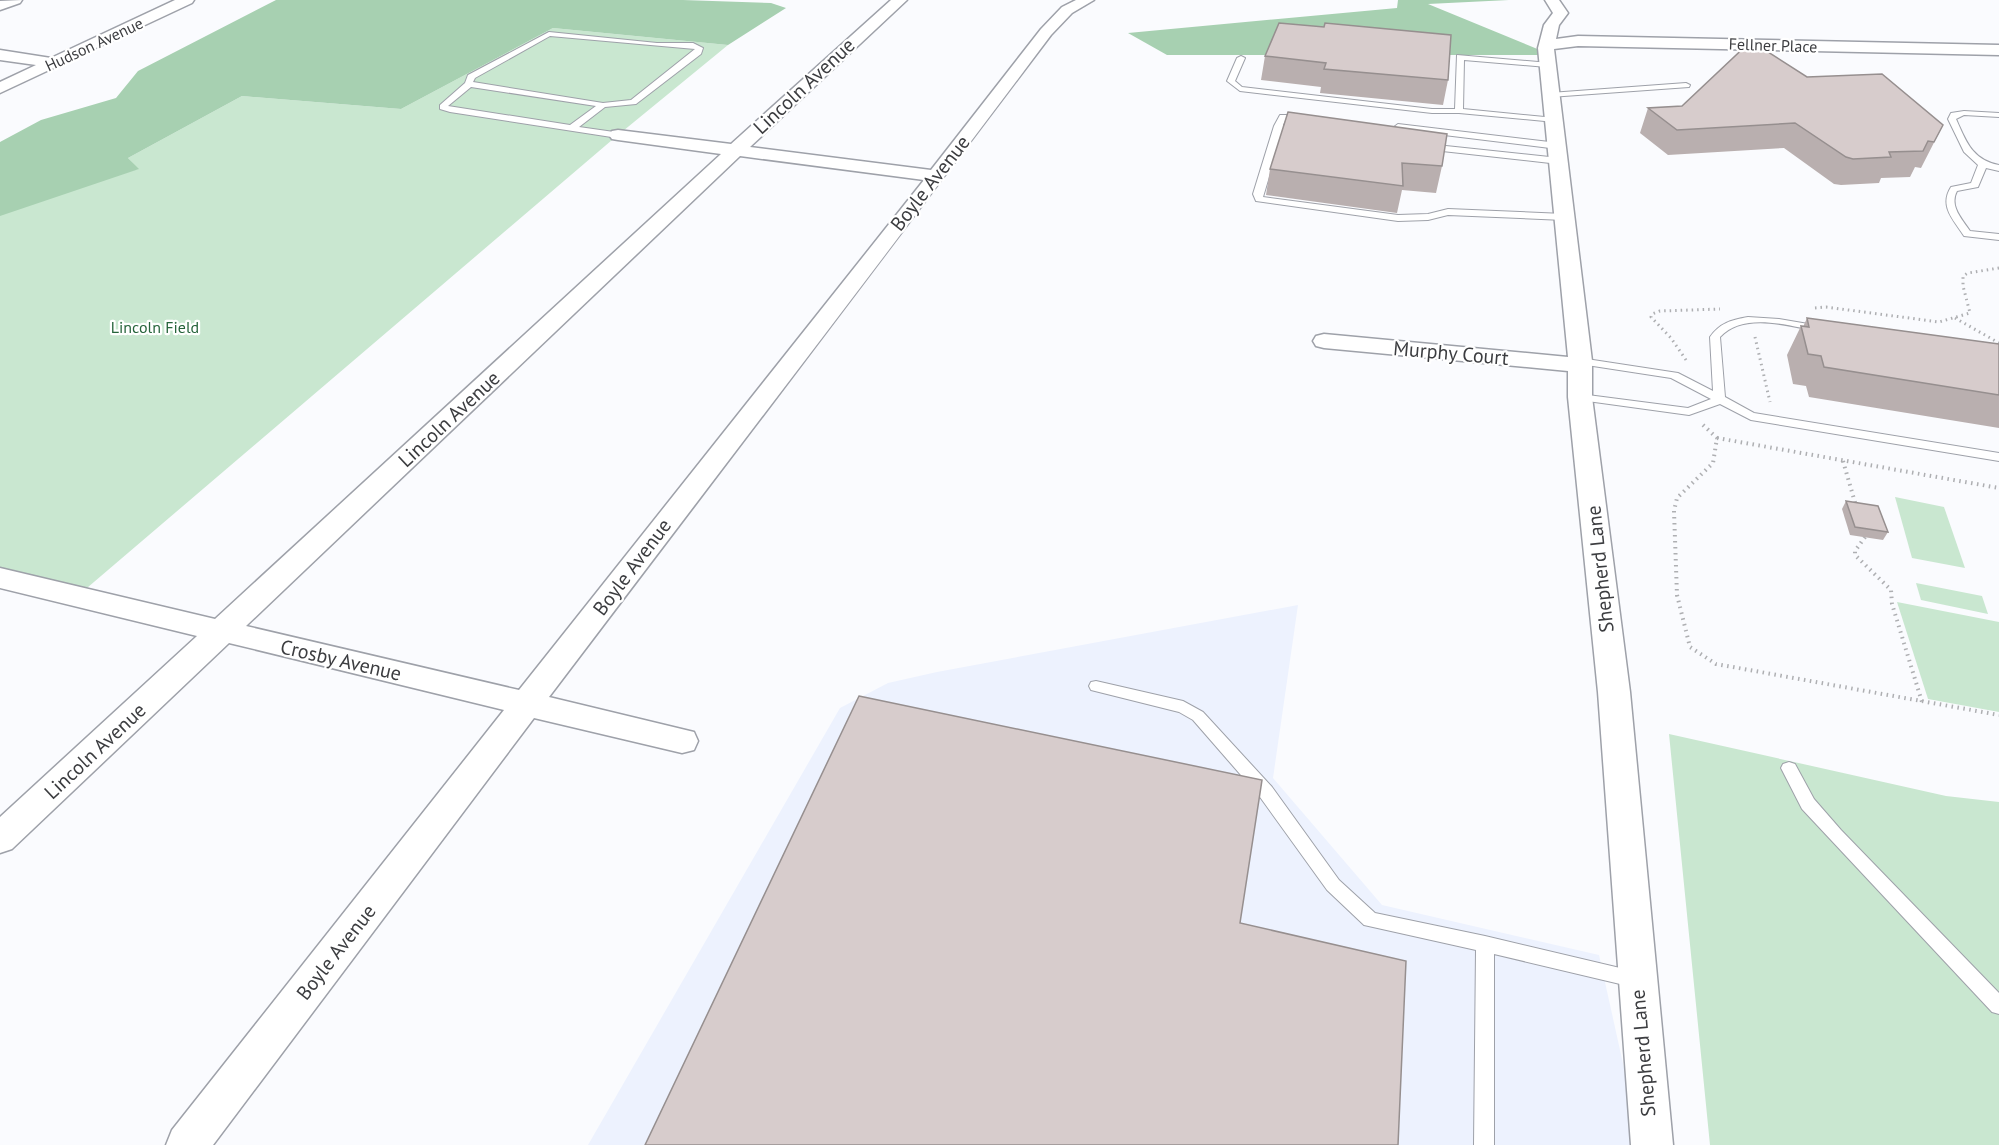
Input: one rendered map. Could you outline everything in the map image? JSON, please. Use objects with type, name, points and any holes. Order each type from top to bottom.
[{"type":"street","points":[[0,6],[15,0]]},
{"type":"street","name":"Hudson Avenue","points":[[0,88],[187,0]]},
{"type":"street","name":"Lincoln Avenue","points":[[0,839],[835,57],[900,0]]},
{"type":"street","name":"Boyle Avenue","points":[[188,1145],[699,480],[845,296],[1059,17],[1087,0]]},
{"type":"street","name":"Shepherd Lane","points":[[1552,0],[1561,13],[1552,25],[1548,55],[1579,363],[1580,397],[1614,692],[1652,1145]]},
{"type":"street","name":"Fellner Place","points":[[1548,55],[1578,40],[1999,50]]},
{"type":"street","points":[[0,55],[54,63]]},
{"type":"street","points":[[618,135],[936,176]]},
{"type":"street","name":"Murphy Court","points":[[1324,341],[1579,363]]},
{"type":"street","name":"Crosby Avenue","points":[[0,578],[681,741]]},
{"type":"lane","points":[[469,84],[603,105],[633,102],[698,52],[699,48],[693,45],[657,45],[549,34],[471,77],[469,84],[443,106],[450,110],[618,135]]},
{"type":"lane","points":[[1459,111],[1460,57],[1548,55]]},
{"type":"lane","points":[[1241,58],[1231,81],[1240,89],[1432,111],[1459,111],[1556,131]]},
{"type":"lane","points":[[1421,146],[1556,131],[1686,85]]},
{"type":"lane","points":[[573,128],[603,105]]},
{"type":"lane","points":[[1999,115],[1964,114],[1954,116],[1952,119],[1967,151],[1982,166],[1999,168]]},
{"type":"lane","points":[[1312,118],[1282,117],[1258,194],[1259,199],[1398,218],[1486,212],[1564,218]]},
{"type":"lane","points":[[1382,126],[1556,131]]},
{"type":"lane","points":[[1279,128],[1306,133]]},
{"type":"lane","points":[[1982,166],[1975,186],[1954,189],[1949,198],[1950,206],[1967,234],[1999,237]]},
{"type":"lane","points":[[1719,400],[1715,337],[1728,324],[1756,320],[1836,331]]},
{"type":"lane","points":[[1579,363],[1674,375],[1751,416],[1999,457]]},
{"type":"lane","points":[[1580,397],[1689,412],[1719,400]]},
{"type":"lane","points":[[1096,686],[1182,707],[1198,716],[1266,792],[1333,885],[1370,920],[1637,980]]},
{"type":"lane","points":[[1789,768],[1808,804],[1835,835],[1999,1006]]},
{"type":"lane","points":[[1484,1145],[1485,944]]},
{"type":"path","points":[[1955,318],[1999,343]]},
{"type":"path","points":[[1719,331],[1766,338]]},
{"type":"path","points":[[1754,336],[1769,402],[1781,404]]},
{"type":"path","points":[[1696,421],[1717,438],[1999,488]]},
{"type":"path","points":[[1717,438],[1713,463],[1677,498],[1674,511],[1677,595],[1690,647],[1703,658],[1716,664],[1999,715]]},
{"type":"path","points":[[1843,461],[1857,512]]},
{"type":"path","points":[[1865,537],[1855,551],[1855,555],[1891,590],[1892,604],[1922,702]]},
{"type":"shaded area","points":[[1298,605],[1273,778],[1382,905],[1599,955],[1641,1145],[588,1145],[840,708],[888,683]]},
{"type":"green space","points":[[276,0],[683,0],[771,3],[786,8],[728,45],[553,28],[401,109],[242,96],[128,158],[139,169],[0,216],[0,142],[41,120],[116,98],[138,71]]},
{"type":"green space","points":[[1398,0],[1509,0],[1428,4],[1552,55],[1167,55],[1128,33],[1397,8]]},
{"type":"green space","name":"Lincoln Field","points":[[553,28],[728,45],[612,140],[67,605],[0,588],[0,207],[138,169],[128,158],[242,96],[401,109]]},
{"type":"green space","points":[[1895,497],[1944,507],[1965,568],[1912,558]]},
{"type":"green space","points":[[1916,583],[1982,596],[1988,614],[1921,600]]},
{"type":"green space","points":[[1897,602],[1999,622],[1999,712],[1928,699]]},
{"type":"green space","points":[[1669,734],[1946,796],[1999,802],[1999,1145],[1710,1145]]},
{"type":"building","points":[[1279,23],[1324,27],[1325,23],[1451,35],[1448,80],[1324,69],[1326,63],[1265,56]]},
{"type":"building","points":[[1751,41],[1807,77],[1882,74],[1943,125],[1934,142],[1928,141],[1923,151],[1889,152],[1891,157],[1853,159],[1846,157],[1795,123],[1677,130],[1648,108],[1682,106]]},
{"type":"building","points":[[1288,112],[1447,134],[1442,166],[1402,163],[1403,186],[1270,169]]},
{"type":"building","points":[[1807,318],[1999,344],[1999,395],[1824,367],[1821,356],[1808,354],[1801,326],[1809,327]]},
{"type":"building","points":[[1846,501],[1878,506],[1888,532],[1855,527]]},
{"type":"building","points":[[859,696],[1262,780],[1240,923],[1406,961],[1398,1145],[645,1145]]}]
